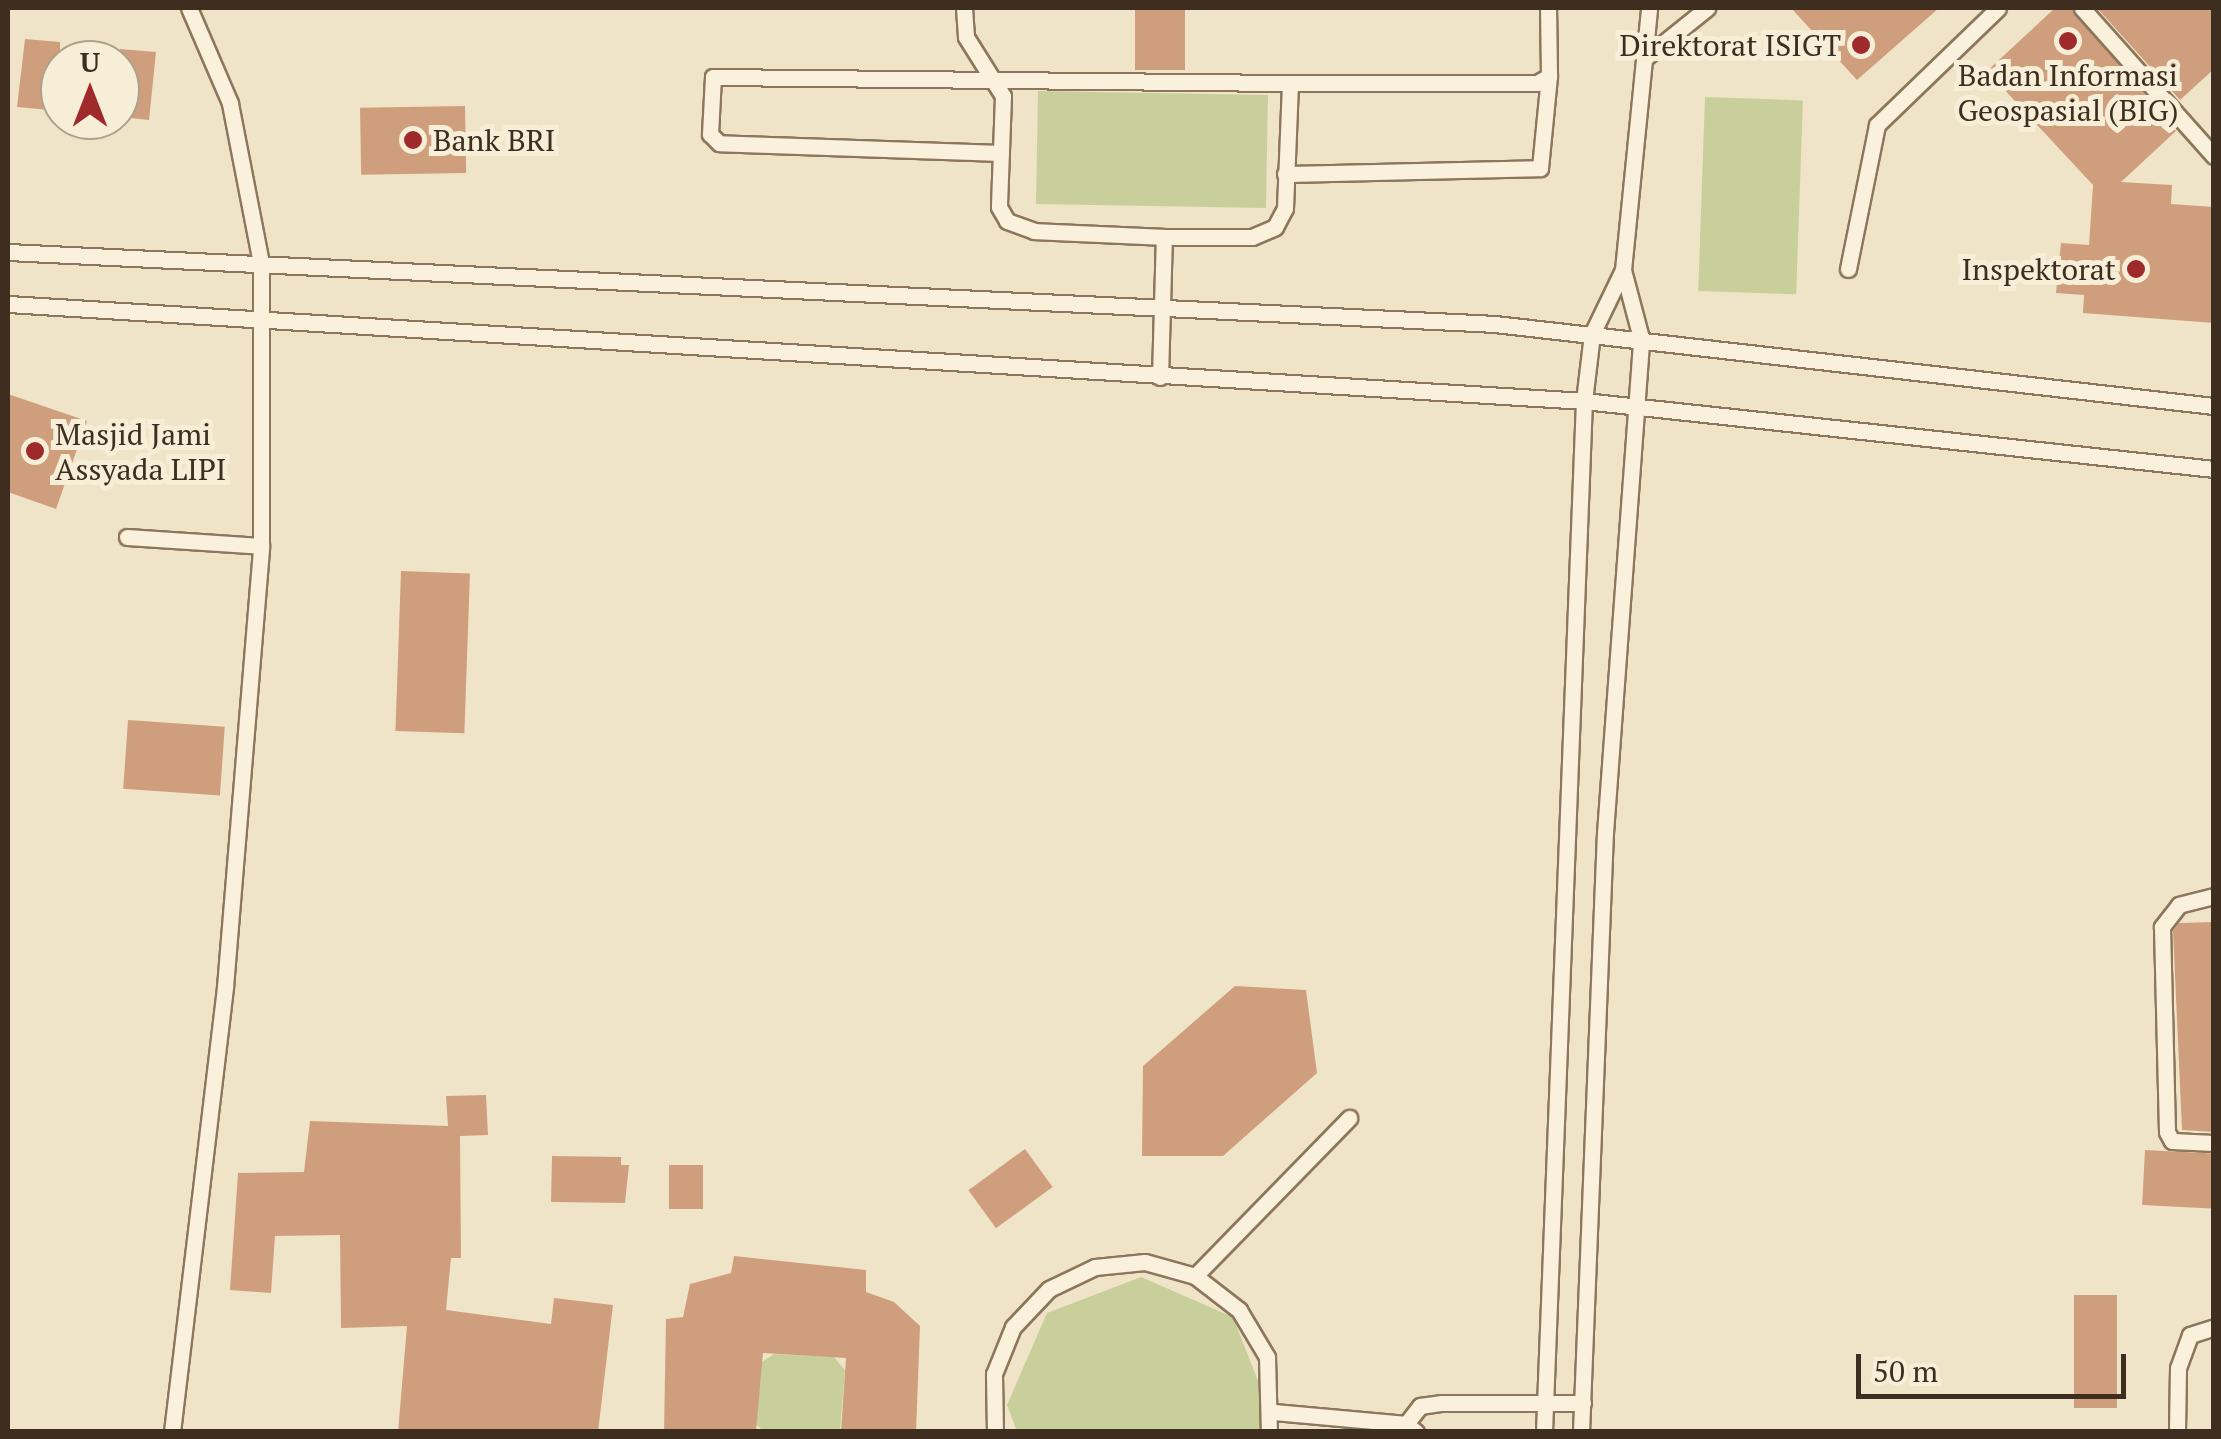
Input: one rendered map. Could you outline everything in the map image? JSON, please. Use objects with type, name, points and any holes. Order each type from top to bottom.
[{"type":"lane","points":[[172,1432],[225,987],[260,546],[261,262],[230,103],[189,8]]},
{"type":"lane","points":[[964,8],[966,37],[996,79],[1003,96],[999,207],[1007,221],[1034,231],[1164,238],[1264,236],[1284,208],[1290,83]]},
{"type":"lane","points":[[1284,174],[1540,168],[1549,76],[1548,8]]},
{"type":"lane","points":[[1544,1432],[1584,401],[1592,334],[1623,270],[1649,8]]},
{"type":"lane","points":[[1645,58],[1707,8]]},
{"type":"lane","points":[[1848,269],[1868,142],[1877,125],[1998,8]]},
{"type":"lane","points":[[2082,8],[2214,156]]},
{"type":"lane","points":[[1001,153],[720,143],[710,134],[714,77],[722,73],[1524,86],[1549,76]]},
{"type":"lane","points":[[1160,377],[1164,238]]},
{"type":"lane","points":[[8,252],[261,262],[1592,334],[2214,406]]},
{"type":"lane","points":[[1581,1432],[1605,833],[1640,338],[1623,270]]},
{"type":"lane","points":[[8,304],[1584,401],[2214,469]]},
{"type":"lane","points":[[128,537],[260,546]]},
{"type":"lane","points":[[2214,896],[2180,905],[2162,927],[2167,1132],[2172,1140],[2214,1143]]},
{"type":"lane","points":[[1195,1276],[1349,1118]]},
{"type":"lane","points":[[996,1432],[994,1374],[1013,1327],[1048,1289],[1094,1267],[1145,1262],[1195,1276],[1239,1310],[1266,1358],[1274,1412],[1269,1432]]},
{"type":"lane","points":[[2177,1432],[2178,1368],[2190,1335],[2214,1327]]},
{"type":"lane","points":[[1274,1412],[1411,1428],[1420,1406],[1583,1403]]},
{"type":"green space","points":[[1038,91],[1268,95],[1266,208],[1036,204]]},
{"type":"green space","points":[[1705,97],[1803,100],[1796,294],[1698,291]]},
{"type":"green space","points":[[1141,1277],[1233,1317],[1269,1409],[1259,1431],[1017,1432],[1007,1405],[1047,1313]]},
{"type":"green space","points":[[774,1354],[834,1357],[845,1370],[840,1431],[763,1431],[756,1424],[762,1362]]},
{"type":"building","points":[[1135,8],[1185,8],[1185,70],[1135,70]]},
{"type":"building","name":"Direktorat ISIGT","points":[[1791,8],[1939,8],[1857,80]]},
{"type":"building","points":[[2055,8],[2071,8],[2176,131],[2121,182],[2172,185],[2171,204],[2214,207],[2214,323],[2083,313],[2084,295],[2056,293],[2061,243],[2089,245],[2093,185],[1987,71]]},
{"type":"building","points":[[2097,8],[2214,8],[2214,69],[2180,100]]},
{"type":"building","points":[[25,39],[40,40],[40,109],[17,107]]},
{"type":"building","points":[[140,51],[156,52],[149,120],[140,119]]},
{"type":"building","name":"Bank BRI","points":[[465,106],[466,173],[361,175],[360,108]]},
{"type":"building","points":[[8,394],[87,421],[56,509],[8,492]]},
{"type":"building","points":[[401,571],[470,573],[464,733],[395,731]]},
{"type":"building","points":[[128,720],[225,727],[220,796],[123,789]]},
{"type":"building","points":[[2214,922],[2214,1132],[2182,1130],[2173,931],[2179,923]]},
{"type":"building","points":[[1235,986],[1306,990],[1317,1073],[1223,1156],[1142,1156],[1143,1066]]},
{"type":"building","points":[[486,1095],[488,1135],[460,1136],[461,1258],[451,1258],[446,1310],[551,1324],[554,1298],[613,1305],[598,1432],[398,1432],[407,1326],[341,1328],[340,1235],[275,1236],[271,1293],[230,1290],[238,1173],[304,1172],[310,1121],[448,1126],[446,1096]]},
{"type":"building","points":[[1025,1149],[1053,1187],[996,1228],[968,1190]]},
{"type":"building","points":[[2145,1150],[2214,1154],[2211,1209],[2142,1205]]},
{"type":"building","points":[[552,1156],[621,1157],[621,1165],[629,1165],[625,1203],[551,1202]]},
{"type":"building","points":[[669,1165],[703,1165],[703,1209],[669,1209]]},
{"type":"building","points":[[734,1256],[866,1270],[866,1292],[894,1302],[920,1326],[916,1432],[841,1432],[846,1358],[763,1353],[756,1432],[664,1432],[666,1319],[683,1317],[690,1284],[731,1273]]},
{"type":"building","points":[[2074,1295],[2117,1295],[2117,1408],[2074,1408]]},
{"type":"place","name":"Badan Informasi Geospasial (BIG)","points":[[2068,41]]},
{"type":"place","name":"Direktorat ISIGT","points":[[1861,45]]},
{"type":"place","name":"Bank BRI","points":[[413,140]]},
{"type":"place","name":"Inspektorat","points":[[2136,269]]},
{"type":"place","name":"Masjid Jami Assyada LIPI","points":[[35,451]]}]
